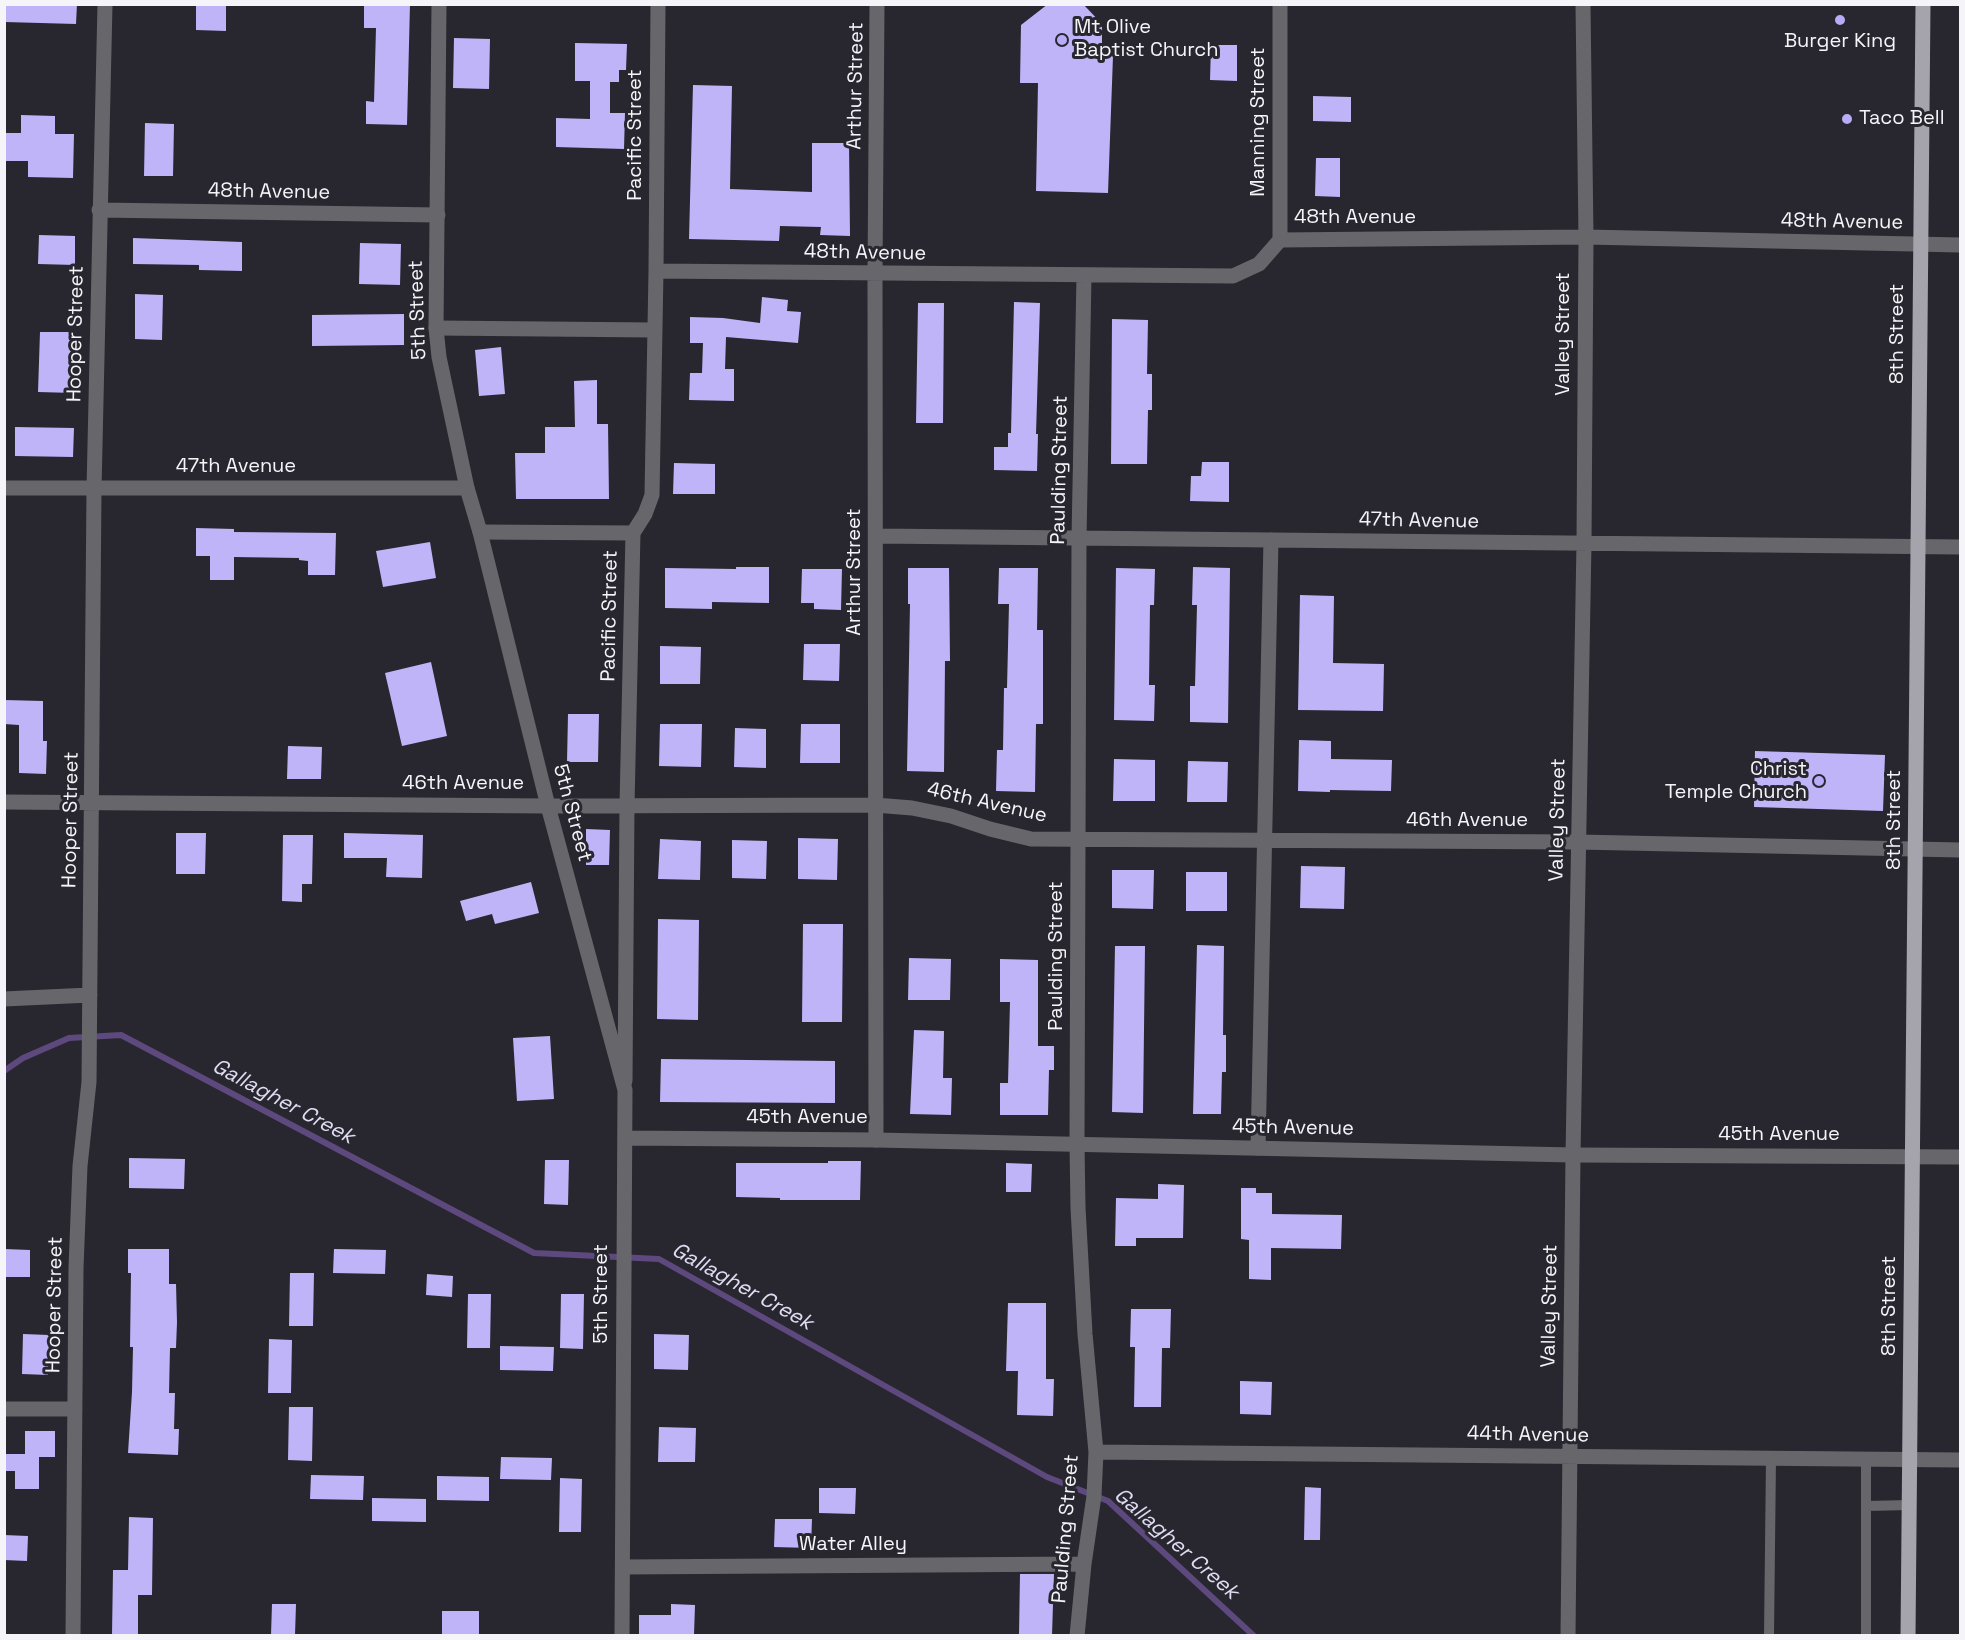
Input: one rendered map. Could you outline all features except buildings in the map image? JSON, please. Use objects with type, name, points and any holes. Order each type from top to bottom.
[{"type":"main road","name":"8th Street","points":[[1908,1635],[1923,4]]},
{"type":"street","name":"Hooper Street","points":[[73,1635],[75,1268],[80,1166],[89,1082],[94,489],[105,4]]},
{"type":"street","name":"5th Street","points":[[439,4],[436,328],[439,357],[467,488],[548,806],[625,1090],[622,1635]]},
{"type":"street","name":"Pacific Street","points":[[625,1090],[627,805],[633,533],[645,514],[652,495],[658,4]]},
{"type":"street","name":"Arthur Street","points":[[876,1140],[875,274],[878,4]]},
{"type":"street","name":"Manning Street","points":[[1280,4],[1280,240]]},
{"type":"street","name":"Valley Street","points":[[1568,1635],[1573,1155],[1584,543],[1586,237],[1583,4]]},
{"type":"street","name":"48th Avenue","points":[[99,210],[438,215]]},
{"type":"street","name":"48th Avenue","points":[[656,272],[1233,276],[1259,264],[1280,240],[1586,237],[1960,244]]},
{"type":"street","name":"Paulding Street","points":[[1077,1635],[1096,1452],[1085,1334],[1077,1144],[1079,538],[1084,276]]},
{"type":"street","points":[[436,328],[654,330]]},
{"type":"street","name":"47th Avenue","points":[[4,488],[467,488]]},
{"type":"street","points":[[480,532],[633,533]]},
{"type":"street","name":"47th Avenue","points":[[877,536],[1960,547]]},
{"type":"street","points":[[1258,1148],[1270,540]]},
{"type":"street","name":"46th Avenue","points":[[4,802],[548,806],[875,805],[912,808],[951,816],[990,829],[1030,838],[1078,840],[1578,842],[1960,850]]},
{"type":"street","points":[[4,999],[90,994]]},
{"type":"street","name":"45th Avenue","points":[[626,1138],[876,1140],[1573,1155],[1960,1157]]},
{"type":"street","points":[[4,1409],[75,1409]]},
{"type":"street","name":"44th Avenue","points":[[1096,1452],[1960,1460]]},
{"type":"street","name":"Water Alley","points":[[622,1567],[1084,1564]]},
{"type":"lane","points":[[1769,1635],[1771,1458]]},
{"type":"lane","points":[[1866,1459],[1866,1635]]},
{"type":"lane","points":[[1866,1506],[1910,1505]]},
{"type":"waterway","name":"Gallagher Creek","points":[[4,1071],[23,1058],[69,1038],[121,1035],[534,1253],[659,1259],[1047,1477],[1108,1501],[1254,1636]]},
{"type":"place","name":"Burger King","points":[[1840,20]]},
{"type":"place","name":"Mt Olive Baptist Church","points":[[1062,40]]},
{"type":"place","name":"Taco Bell","points":[[1847,119]]},
{"type":"place","name":"Christ Temple Church","points":[[1819,781]]}]
